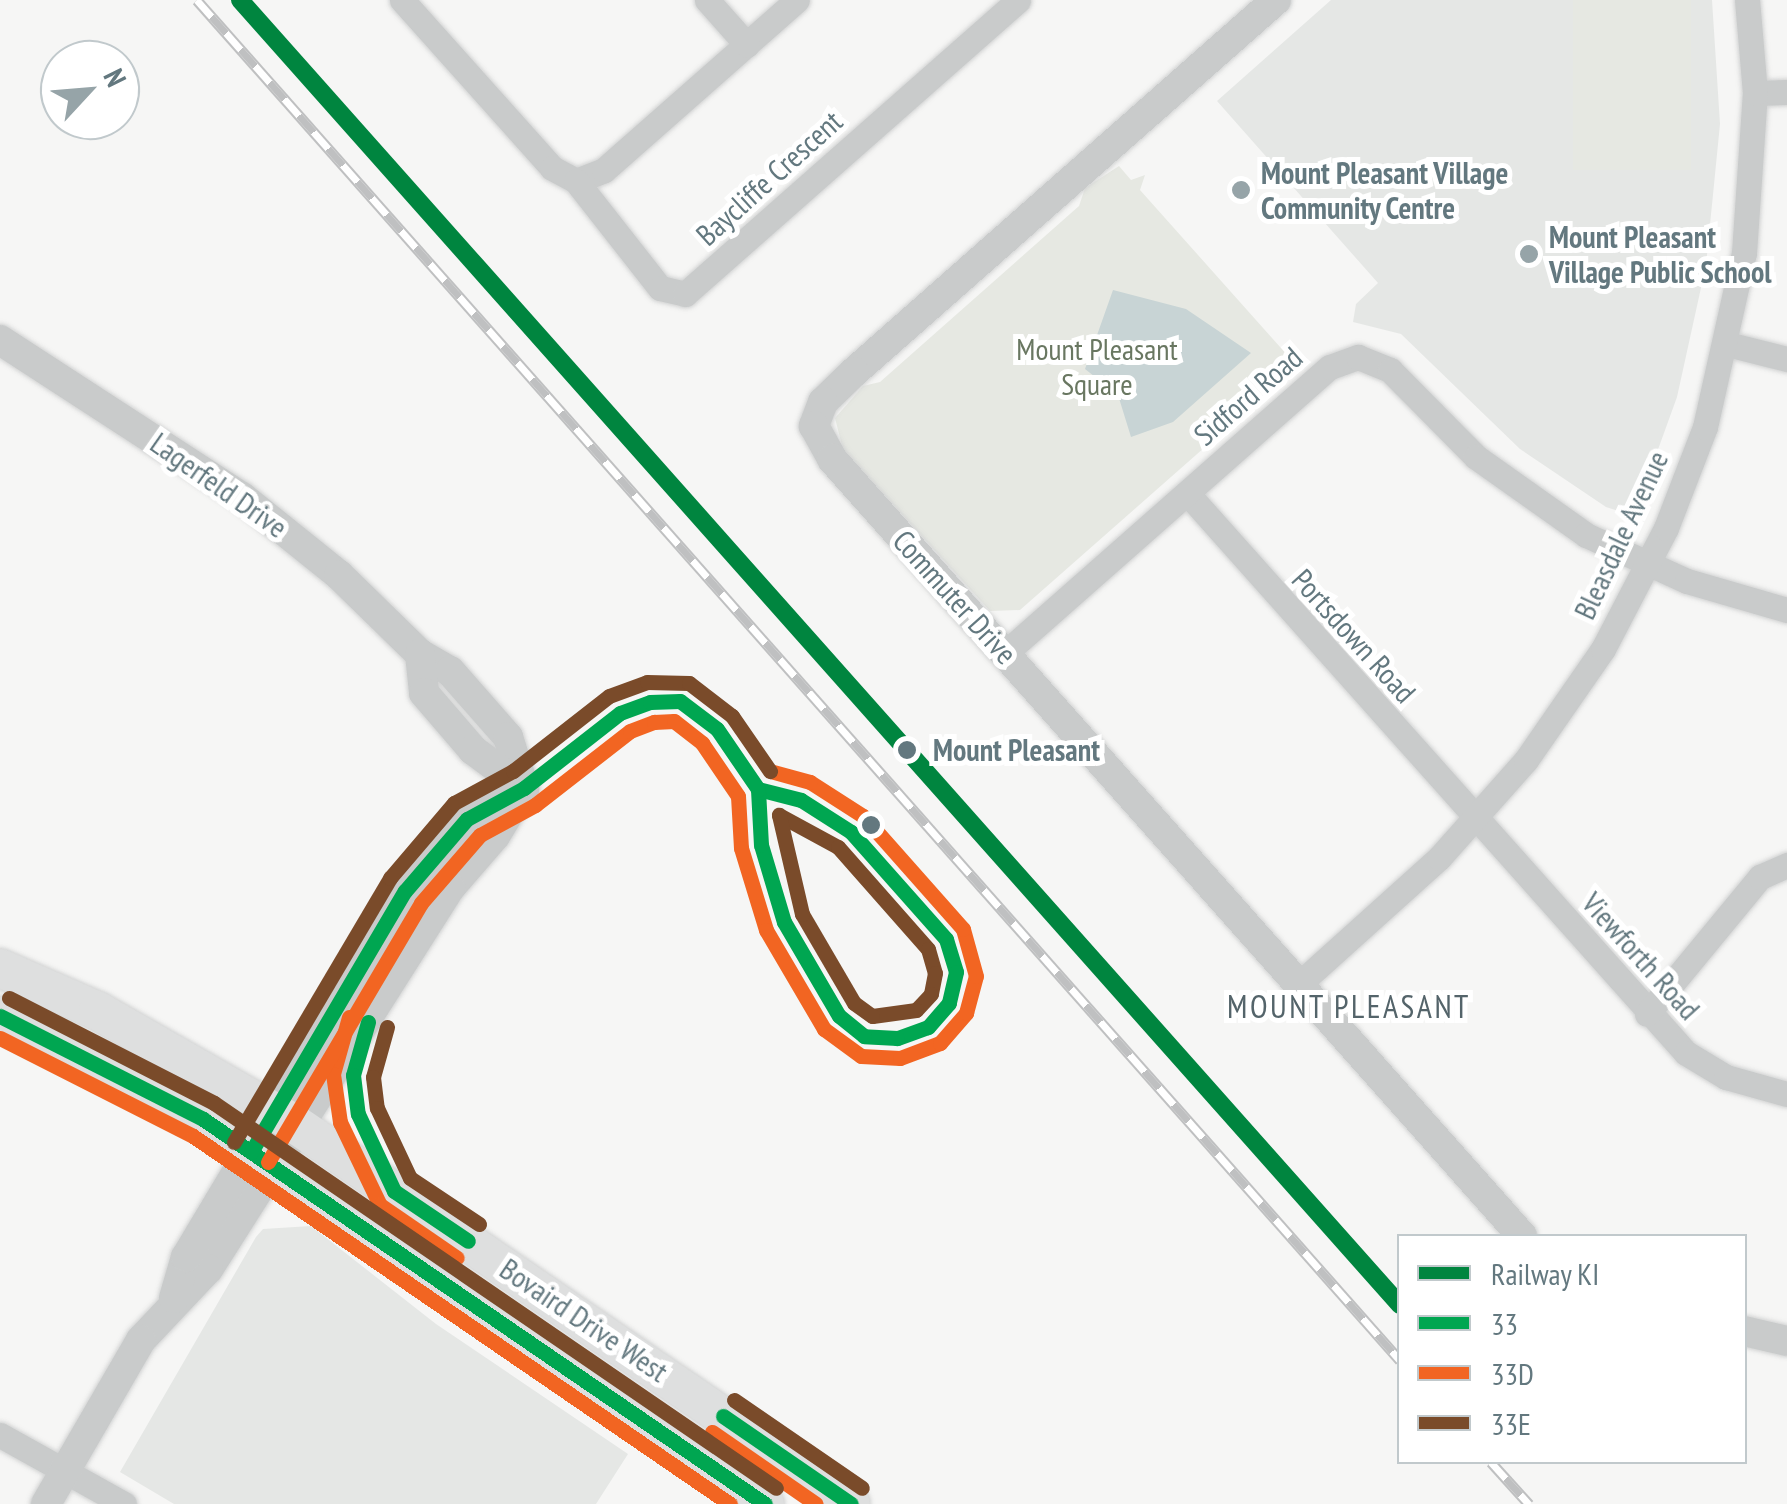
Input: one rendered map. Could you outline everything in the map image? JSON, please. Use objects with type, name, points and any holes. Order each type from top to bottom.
[{"type":"main road","name":"Bovaird Drive West","points":[[0,968],[98,1011],[284,1118],[851,1504]]},
{"type":"main road","name":"Bovaird Drive West","points":[[0,1016],[161,1095],[261,1158],[765,1504]]},
{"type":"street","name":"Baycliffe Crescent","points":[[402,0],[552,168],[576,181],[660,288],[685,294],[1018,0]]},
{"type":"street","points":[[707,0],[747,45]]},
{"type":"street","points":[[576,181],[598,175],[797,0]]},
{"type":"street","name":"Commuter Drive","points":[[1276,0],[854,372],[816,414],[814,426],[832,459],[1520,1234]]},
{"type":"street","name":"Bleasdale Avenue","points":[[1299,984],[1475,819],[1574,694],[1648,564],[1694,458],[1726,344],[1747,227],[1755,93],[1747,0]]},
{"type":"street","points":[[1755,93],[1787,92]]},
{"type":"street","name":"Lagerfeld Drive","points":[[0,340],[242,497],[338,575],[420,654],[450,671],[508,737],[524,788],[450,888],[368,1022],[284,1118],[261,1158],[186,1257],[174,1298],[141,1340],[46,1504]]},
{"type":"street","points":[[1726,344],[1787,359]]},
{"type":"street","name":"Sidford Road","points":[[1004,654],[1330,367],[1366,358],[1390,370],[1508,484],[1586,535],[1648,564]]},
{"type":"street","name":"Portsdown Road","points":[[1187,494],[1475,819]]},
{"type":"street","points":[[1648,564],[1787,610]]},
{"type":"street","name":"Viewforth Road","points":[[1475,819],[1647,1014],[1708,1068],[1787,1094]]},
{"type":"street","points":[[1647,1014],[1760,877],[1787,865]]},
{"type":"street","points":[[1747,1332],[1787,1341]]},
{"type":"street","points":[[0,1435],[124,1504]]},
{"type":"shaded area","name":"Mount Pleasant Village Public School","points":[[1331,0],[1712,0],[1720,124],[1706,265],[1677,397],[1634,516],[1606,507],[1520,449],[1401,334],[1353,322],[1356,304],[1378,283],[1217,101]]},
{"type":"shaded area","points":[[1113,290],[1186,309],[1251,353],[1173,422],[1131,437],[1118,395],[1085,369]]},
{"type":"shaded area","points":[[311,1226],[436,1324],[628,1454],[596,1504],[174,1504],[120,1472],[256,1237],[263,1229]]},
{"type":"green space","points":[[1573,0],[1691,0],[1691,170],[1573,170]]},
{"type":"green space","name":"Mount Pleasant Square","points":[[1119,166],[1131,180],[1145,175],[1140,190],[1297,366],[1020,610],[990,611],[843,450],[835,418],[863,386],[880,382],[1079,206],[1085,188]]},
{"type":"railway","points":[[197,0],[1397,1357]]},
{"type":"railway","points":[[1493,1464],[1529,1504]]},
{"type":"rail line","name":"KI","points":[[240,0],[1397,1302]]},
{"type":"transit line","name":"33E","points":[[234,1142],[390,878],[454,803],[513,771],[609,696],[647,682],[689,683],[732,716],[770,771]]},
{"type":"transit line","name":"33","points":[[251,1152],[405,891],[467,819],[524,788],[620,713],[650,702],[680,701],[717,729],[758,789]]},
{"type":"transit line","name":"33D","points":[[268,1162],[421,903],[480,835],[535,805],[630,731],[654,722],[674,721],[702,743],[738,796],[741,848],[766,930],[824,1029],[861,1056],[900,1058],[940,1043],[966,1013],[976,976],[963,929],[863,816],[810,782],[770,771]]},
{"type":"transit line","name":"33","points":[[758,789],[801,800],[851,832],[946,939],[956,972],[949,1003],[928,1027],[897,1038],[864,1036],[839,1016],[784,922],[761,845],[758,789]]},
{"type":"transit line","name":"33E","points":[[779,815],[838,847],[928,949],[935,973],[931,994],[916,1010],[872,1016],[854,1003],[802,914],[779,815]]},
{"type":"transit line","name":"33E","points":[[9,998],[214,1103],[776,1488]]},
{"type":"transit line","name":"33","points":[[0,1016],[203,1119],[765,1504]]},
{"type":"transit line","name":"33D","points":[[349,1017],[333,1074],[340,1122],[380,1205],[457,1258]]},
{"type":"transit line","name":"33","points":[[368,1022],[353,1075],[358,1114],[394,1191],[468,1241]]},
{"type":"transit line","name":"33E","points":[[387,1027],[373,1077],[377,1108],[410,1178],[479,1224]]},
{"type":"transit line","name":"33D","points":[[0,1038],[193,1136],[730,1504]]},
{"type":"transit line","name":"33E","points":[[734,1400],[862,1488]]},
{"type":"transit line","name":"33","points":[[723,1416],[851,1504]]},
{"type":"transit line","name":"33D","points":[[712,1432],[816,1504]]},
{"type":"place","name":"Mount Pleasant Village Community Centre","points":[[1241,190]]},
{"type":"place","name":"Mount Pleasant Village Public School","points":[[1529,254]]},
{"type":"place","name":"Mount Pleasant","points":[[907,750]]},
{"type":"district","name":"MOUNT PLEASANT","points":[[1349,1006]]}]
